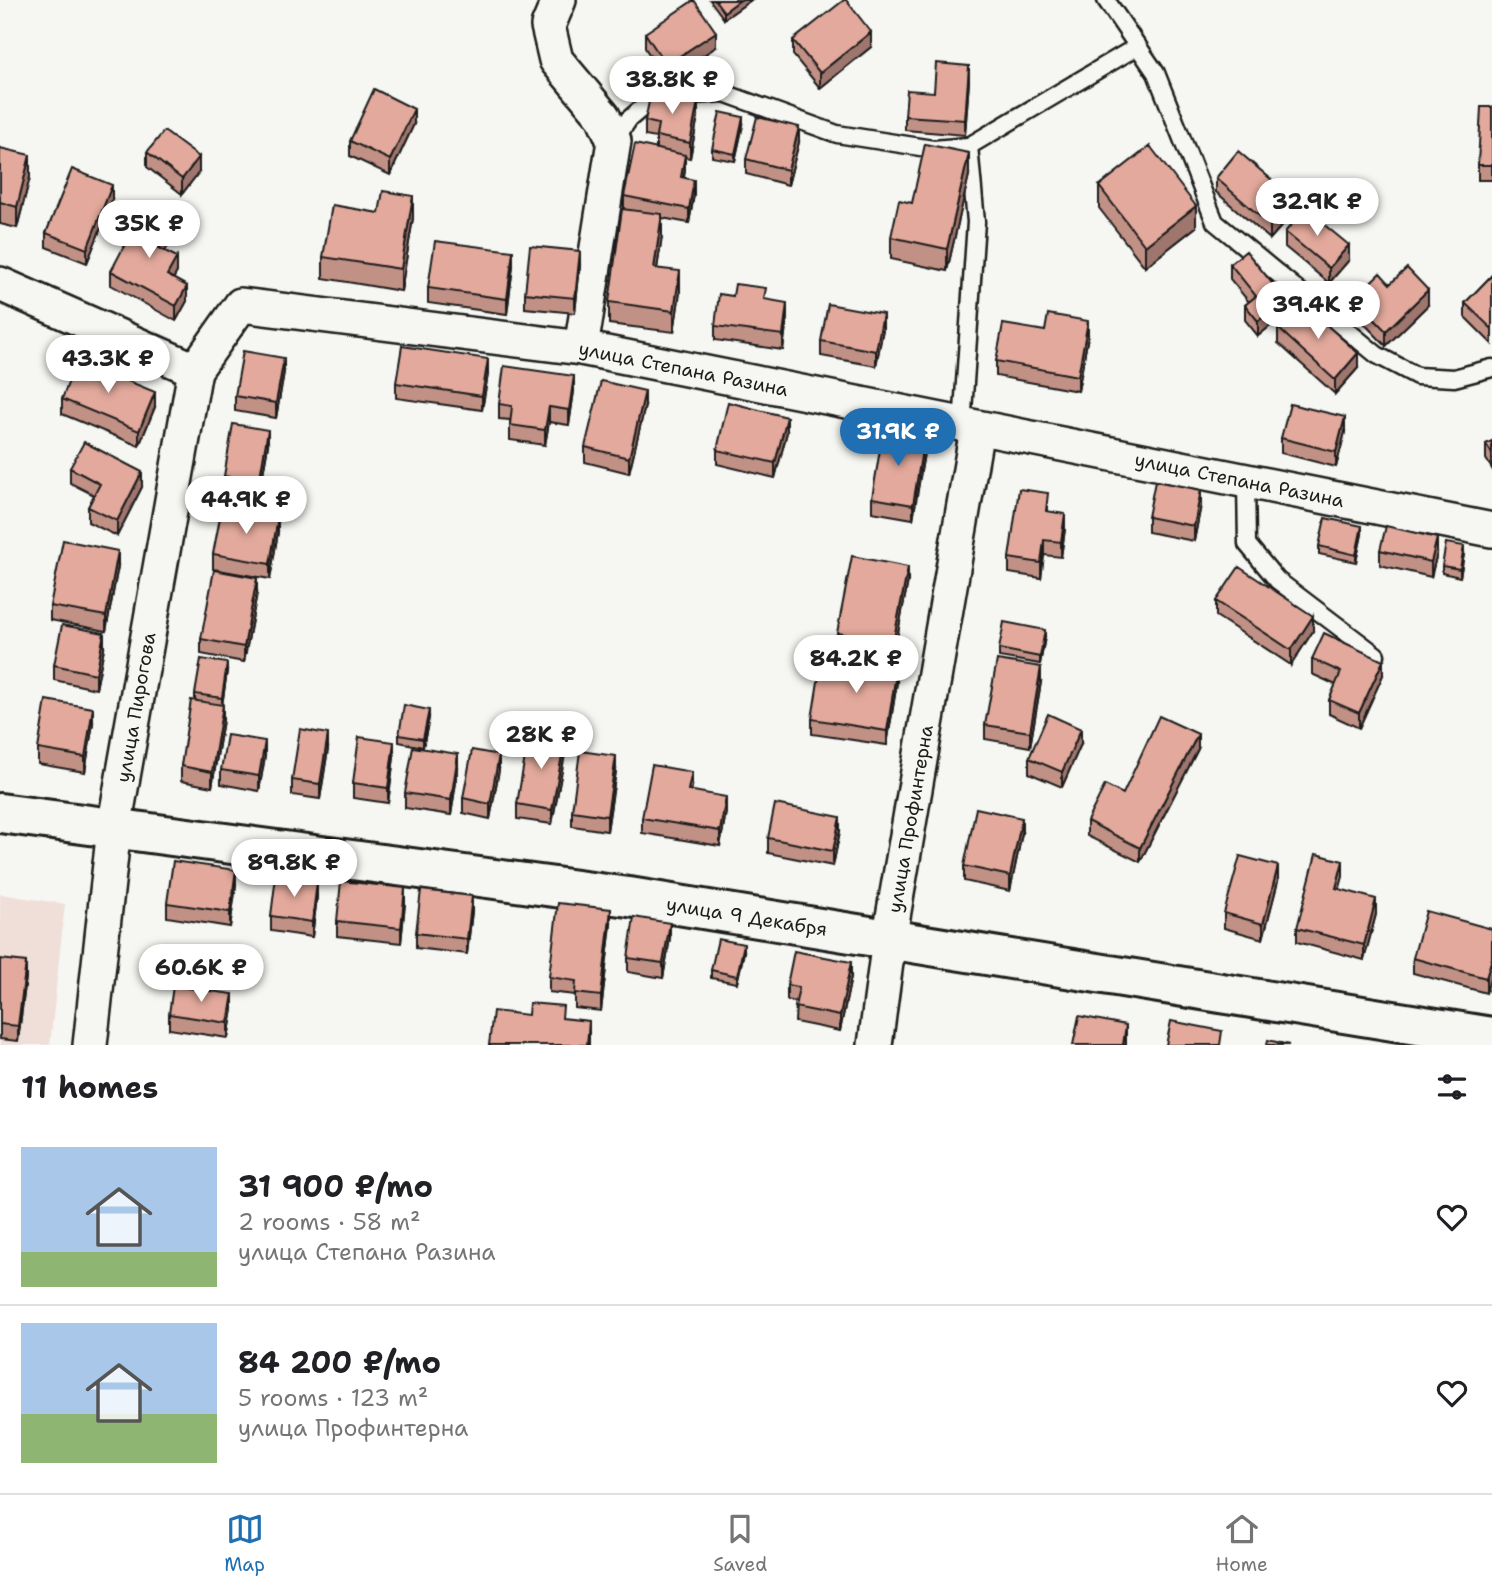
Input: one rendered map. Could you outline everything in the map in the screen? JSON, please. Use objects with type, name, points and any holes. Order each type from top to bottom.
[{"type":"street","points":[[559,0],[548,26],[556,61],[603,116],[614,141],[581,348]]},
{"type":"street","points":[[0,284],[195,370]]},
{"type":"street","name":"улица Степана Разина","points":[[195,370],[241,305],[581,348],[1492,530]]},
{"type":"street","name":"улица Пирогова","points":[[90,1045],[114,828],[195,370]]},
{"type":"street","name":"улица Профинтерна","points":[[875,1045],[888,940],[969,427]]},
{"type":"street","name":"улица 9 Декабря","points":[[0,813],[629,897],[1492,1037]]},
{"type":"lane","points":[[1106,0],[1156,73],[1215,222],[1377,355],[1417,376],[1454,378],[1492,368]]},
{"type":"lane","points":[[614,141],[629,119],[656,97],[724,93],[837,134],[933,149],[970,146],[1138,46]]},
{"type":"lane","points":[[969,427],[976,222],[970,146]]},
{"type":"lane","points":[[1247,482],[1247,544],[1277,580],[1377,655]]},
{"type":"shaded area","points":[[0,894],[65,904],[50,1045],[0,1045]]},
{"type":"building","points":[[694,0],[716,32],[666,65],[645,33]]},
{"type":"building","points":[[715,0],[740,0],[724,12]]},
{"type":"building","points":[[844,0],[871,32],[820,73],[793,40]]},
{"type":"building","points":[[936,63],[969,66],[965,120],[905,116],[907,90],[934,92]]},
{"type":"building","points":[[374,89],[414,109],[390,160],[350,141]]},
{"type":"building","points":[[651,92],[698,101],[690,143],[656,136],[658,124],[645,121]]},
{"type":"building","points":[[1481,107],[1492,107],[1492,165],[1478,165]]},
{"type":"building","points":[[720,112],[743,117],[735,154],[712,149]]},
{"type":"building","points":[[757,117],[799,127],[788,170],[746,159]]},
{"type":"building","points":[[164,131],[199,157],[182,179],[147,152]]},
{"type":"building","points":[[635,144],[685,155],[681,177],[694,180],[689,209],[624,196]]},
{"type":"building","points":[[925,144],[969,153],[947,249],[891,237],[899,200],[912,203]]},
{"type":"building","points":[[1150,146],[1196,206],[1145,246],[1099,186]]},
{"type":"building","points":[[0,148],[30,155],[17,207],[0,202]]},
{"type":"building","points":[[1238,151],[1293,198],[1270,225],[1216,178]]},
{"type":"building","points":[[72,169],[112,185],[87,249],[46,233]]},
{"type":"building","points":[[383,191],[413,196],[401,269],[323,257],[332,205],[379,213]]},
{"type":"building","points":[[622,209],[662,214],[654,268],[680,271],[674,311],[609,302]]},
{"type":"building","points":[[1305,209],[1349,245],[1329,268],[1285,232]]},
{"type":"building","points":[[143,210],[171,225],[159,248],[177,257],[167,275],[187,286],[176,306],[111,271]]},
{"type":"building","points":[[435,241],[513,251],[507,299],[428,288]]},
{"type":"building","points":[[530,246],[580,251],[575,298],[525,293]]},
{"type":"building","points":[[1246,251],[1285,299],[1258,321],[1245,305],[1256,296],[1230,264]]},
{"type":"building","points":[[1407,268],[1428,290],[1386,331],[1354,298],[1380,273],[1390,284]]},
{"type":"building","points":[[1492,275],[1492,329],[1465,303]]},
{"type":"building","points":[[735,284],[766,288],[764,299],[787,303],[783,335],[715,326],[719,294],[733,296]]},
{"type":"building","points":[[1301,302],[1358,353],[1335,380],[1278,328]]},
{"type":"building","points":[[828,304],[883,314],[876,351],[821,341]]},
{"type":"building","points":[[1048,314],[1088,321],[1078,376],[996,361],[1003,324],[1045,331]]},
{"type":"building","points":[[402,346],[488,359],[482,396],[396,383]]},
{"type":"building","points":[[243,351],[284,358],[276,403],[235,396]]},
{"type":"building","points":[[77,360],[155,392],[139,431],[62,399]]},
{"type":"building","points":[[504,366],[574,376],[569,410],[549,407],[545,430],[510,425],[512,406],[499,404]]},
{"type":"building","points":[[601,381],[645,391],[629,458],[585,447]]},
{"type":"building","points":[[728,402],[787,417],[775,463],[717,450]]},
{"type":"building","points":[[1290,404],[1345,417],[1336,452],[1281,438]]},
{"type":"building","points":[[233,424],[268,430],[259,483],[224,476]]},
{"type":"building","points":[[883,431],[924,438],[913,505],[872,498]]},
{"type":"building","points":[[1492,441],[1492,454],[1486,444]]},
{"type":"building","points":[[84,442],[142,472],[117,521],[88,507],[100,484],[70,468]]},
{"type":"building","points":[[1155,481],[1201,490],[1194,526],[1148,517]]},
{"type":"building","points":[[1019,489],[1048,493],[1046,511],[1065,514],[1061,542],[1044,540],[1041,563],[1009,558]]},
{"type":"building","points":[[222,507],[278,517],[270,564],[213,554]]},
{"type":"building","points":[[1325,518],[1362,526],[1356,555],[1319,546]]},
{"type":"building","points":[[1386,526],[1437,538],[1431,562],[1380,550]]},
{"type":"building","points":[[63,540],[118,551],[106,616],[50,606]]},
{"type":"building","points":[[1446,543],[1464,546],[1460,569],[1442,566]]},
{"type":"building","points":[[852,556],[908,567],[893,643],[837,633]]},
{"type":"building","points":[[1239,567],[1313,616],[1291,650],[1216,601]]},
{"type":"building","points":[[214,570],[257,578],[244,647],[201,639]]},
{"type":"building","points":[[1004,622],[1045,630],[1040,657],[999,649]]},
{"type":"building","points":[[62,625],[104,633],[96,674],[54,665]]},
{"type":"building","points":[[1324,633],[1383,661],[1359,713],[1329,700],[1341,672],[1312,659]]},
{"type":"building","points":[[841,658],[897,667],[887,731],[812,719],[820,669],[839,672]]},
{"type":"building","points":[[201,659],[227,663],[222,698],[195,694]]},
{"type":"building","points":[[997,660],[1041,667],[1030,732],[985,725]]},
{"type":"building","points":[[46,700],[93,708],[85,757],[38,749]]},
{"type":"building","points":[[191,700],[223,705],[212,772],[181,766]]},
{"type":"building","points":[[404,705],[429,710],[423,739],[399,735]]},
{"type":"building","points":[[1048,714],[1081,729],[1062,772],[1029,758]]},
{"type":"building","points":[[1159,716],[1198,734],[1140,848],[1087,821],[1105,785],[1123,794]]},
{"type":"building","points":[[300,729],[328,734],[320,784],[292,780]]},
{"type":"building","points":[[529,733],[565,739],[552,810],[517,804]]},
{"type":"building","points":[[227,735],[265,741],[259,776],[221,770]]},
{"type":"building","points":[[359,737],[394,742],[388,788],[353,783]]},
{"type":"building","points":[[413,747],[458,754],[451,800],[405,793]]},
{"type":"building","points":[[472,750],[499,755],[490,804],[463,798]]},
{"type":"building","points":[[580,751],[616,756],[607,816],[572,811]]},
{"type":"building","points":[[652,765],[692,772],[688,790],[726,797],[720,831],[642,818]]},
{"type":"building","points":[[775,804],[840,817],[833,851],[768,838]]},
{"type":"building","points":[[976,808],[1022,818],[1010,876],[964,866]]},
{"type":"building","points":[[1316,854],[1343,861],[1336,888],[1376,899],[1364,945],[1297,928]]},
{"type":"building","points":[[1240,856],[1278,866],[1263,924],[1224,913]]},
{"type":"building","points":[[173,861],[236,870],[230,912],[167,903]]},
{"type":"building","points":[[276,876],[317,882],[312,922],[271,916]]},
{"type":"building","points":[[341,881],[405,888],[401,928],[337,921]]},
{"type":"building","points":[[421,890],[472,896],[467,939],[416,933]]},
{"type":"building","points":[[558,903],[611,909],[601,996],[575,993],[576,981],[549,977]]},
{"type":"building","points":[[1426,911],[1492,929],[1492,958],[1486,978],[1413,958]]},
{"type":"building","points":[[634,917],[670,923],[663,963],[628,958]]},
{"type":"building","points":[[718,939],[744,944],[737,976],[711,970]]},
{"type":"building","points":[[794,951],[851,962],[840,1016],[795,1007],[799,987],[787,985]]},
{"type":"building","points":[[0,959],[26,962],[18,1026],[0,1024]]},
{"type":"building","points":[[173,986],[233,994],[228,1023],[169,1014]]},
{"type":"building","points":[[529,1003],[563,1006],[562,1018],[589,1021],[587,1045],[489,1045],[493,1011],[528,1015]]},
{"type":"building","points":[[1079,1016],[1126,1025],[1123,1045],[1073,1045]]},
{"type":"building","points":[[1171,1021],[1222,1031],[1220,1045],[1166,1045]]},
{"type":"building","points":[[1268,1040],[1289,1045],[1267,1045]]}]
